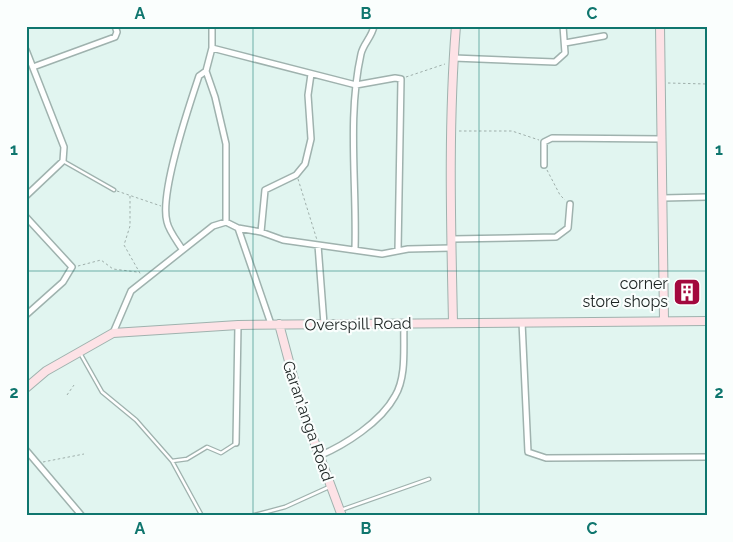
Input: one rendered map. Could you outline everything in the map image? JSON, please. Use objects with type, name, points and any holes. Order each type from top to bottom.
[{"type":"street","points":[[33,67],[115,37],[117,32],[115,26]]},
{"type":"street","points":[[212,26],[212,48],[206,71],[216,97],[226,144],[226,222]]},
{"type":"street","points":[[355,249],[356,86],[361,51],[372,36],[374,26]]},
{"type":"street","points":[[453,323],[451,248],[456,26]]},
{"type":"street","points":[[454,60],[556,62],[565,53],[563,26]]},
{"type":"street","points":[[660,26],[664,322]]},
{"type":"street","points":[[565,44],[604,36]]},
{"type":"street","points":[[212,48],[356,86],[395,78],[401,79],[398,251]]},
{"type":"street","points":[[26,50],[64,147],[63,161],[26,196]]},
{"type":"street","points":[[182,249],[167,223],[165,207],[179,136],[198,76],[206,71]]},
{"type":"street","points":[[261,232],[265,190],[296,175],[305,164],[311,139],[308,95],[311,74]]},
{"type":"street","points":[[544,165],[544,142],[552,138],[662,139]]},
{"type":"street","points":[[663,198],[707,197]]},
{"type":"street","points":[[452,239],[556,237],[568,228],[570,204]]},
{"type":"street","points":[[26,217],[72,267],[63,282],[26,315]]},
{"type":"street","points":[[112,333],[130,291],[213,226],[226,222],[238,228],[261,232],[282,240],[382,254],[398,251],[451,248]]},
{"type":"street","points":[[238,228],[275,324]]},
{"type":"street","points":[[318,246],[324,324]]},
{"type":"street","name":"Overspill Road","points":[[26,388],[46,371],[112,333],[275,324],[707,321]]},
{"type":"street","points":[[522,322],[528,452],[546,458],[707,457]]},
{"type":"street","points":[[319,456],[370,426],[395,396],[403,368],[404,323]]},
{"type":"street","name":"Garan'anga Road","points":[[275,324],[319,456],[341,513]]},
{"type":"street","points":[[236,443],[238,325]]},
{"type":"street","points":[[26,450],[84,515]]},
{"type":"lane","points":[[63,161],[114,190]]},
{"type":"lane","points":[[79,352],[102,392],[136,420],[172,461],[202,516]]},
{"type":"lane","points":[[172,461],[186,459],[207,447],[221,453],[236,443]]},
{"type":"lane","points":[[341,513],[429,480]]},
{"type":"lane","points":[[250,516],[285,507],[331,486]]},
{"type":"path","points":[[401,79],[454,60]]},
{"type":"path","points":[[661,82],[707,84]]},
{"type":"path","points":[[453,131],[512,131],[544,142]]},
{"type":"path","points":[[544,165],[560,195],[570,204]]},
{"type":"path","points":[[296,175],[318,246]]},
{"type":"path","points":[[114,190],[165,207]]},
{"type":"path","points":[[130,196],[130,226],[124,245],[138,272],[145,279]]},
{"type":"path","points":[[72,267],[101,260],[113,269],[138,272]]},
{"type":"path","points":[[67,395],[74,385]]},
{"type":"path","points":[[38,463],[84,454]]},
{"type":"place","name":"corner store shops","points":[[687,292]]}]
